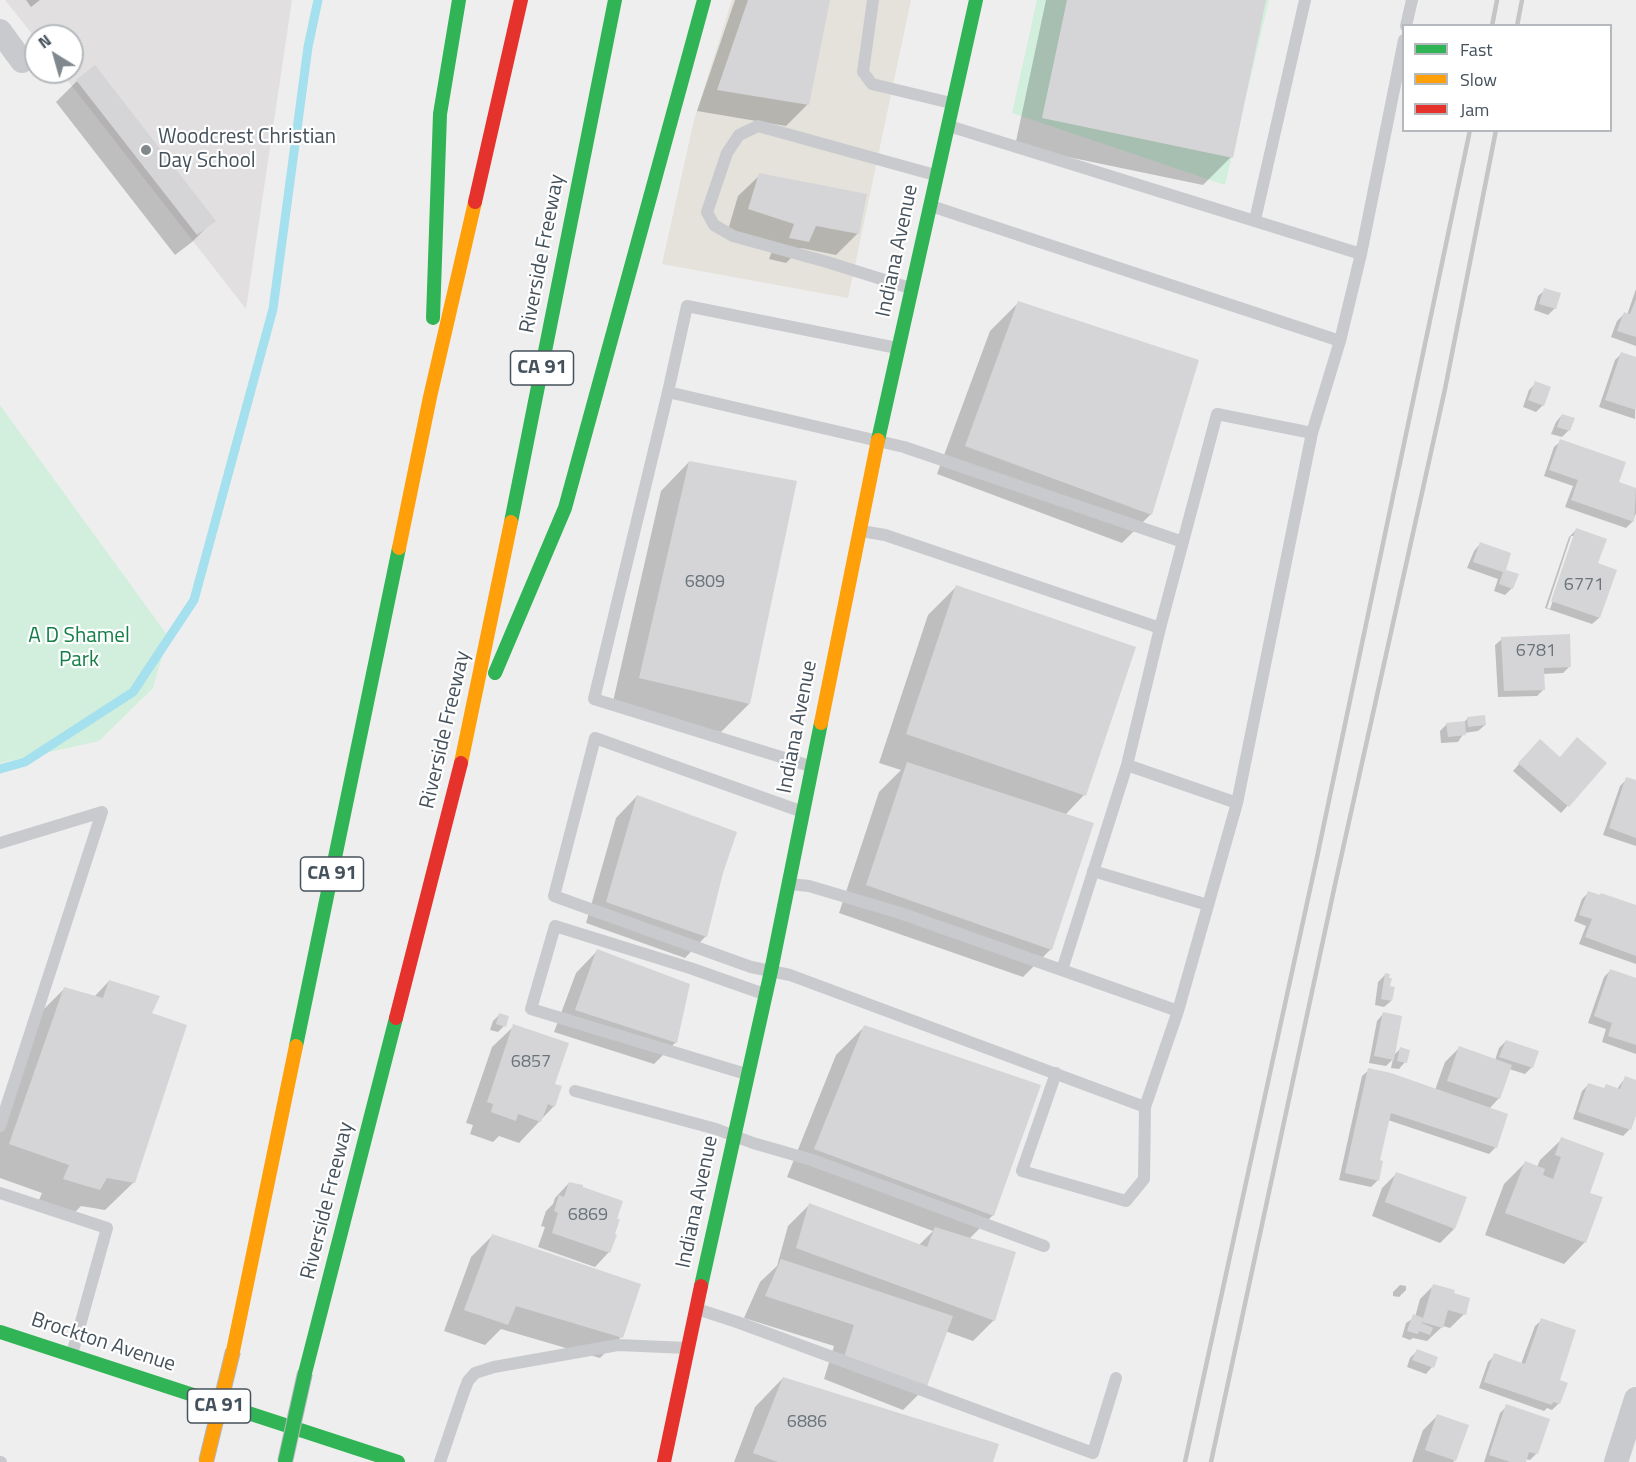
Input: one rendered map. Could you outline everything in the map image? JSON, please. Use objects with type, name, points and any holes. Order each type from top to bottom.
[{"type":"main road","points":[[430,397],[440,114],[459,0]]},
{"type":"main road","name":"CA 91","points":[[206,1462],[233,1351],[430,397],[521,0]]},
{"type":"main road","name":"Riverside Freeway","points":[[285,1462],[305,1373],[468,735],[615,0]]},
{"type":"main road","points":[[468,735],[565,508],[704,0]]},
{"type":"main road","name":"Indiana Avenue","points":[[664,1462],[771,971],[803,813],[810,766],[878,440],[976,0]]},
{"type":"main road","name":"Brockton Avenue","points":[[0,1332],[398,1462]]},
{"type":"street","points":[[0,31],[22,61]]},
{"type":"street","points":[[1616,1462],[1636,1399]]},
{"type":"lane","points":[[873,0],[863,72],[872,84],[953,103]]},
{"type":"lane","points":[[1255,220],[1305,0]]},
{"type":"lane","points":[[1407,24],[1412,0]]},
{"type":"lane","points":[[1056,1074],[1022,1171],[1126,1201],[1144,1179],[1145,1107],[1178,1011],[1237,803],[1312,433],[1340,341],[1402,50]]},
{"type":"lane","points":[[948,125],[1360,254]]},
{"type":"lane","points":[[912,288],[732,236],[714,225],[707,212],[727,153],[739,135],[758,126],[936,176]]},
{"type":"lane","points":[[930,206],[1340,341]]},
{"type":"lane","points":[[810,766],[594,699],[687,306],[898,348]]},
{"type":"lane","points":[[668,392],[904,447],[1183,542]]},
{"type":"lane","points":[[1062,970],[1127,765],[1160,628],[1217,414],[1312,433]]},
{"type":"lane","points":[[860,530],[885,535],[1160,628]]},
{"type":"lane","points":[[803,813],[595,738],[554,896],[751,968],[790,975],[1145,1107]]},
{"type":"lane","points":[[1127,765],[1237,803]]},
{"type":"lane","points":[[0,843],[102,812],[0,1126]]},
{"type":"lane","points":[[1093,871],[1208,905]]},
{"type":"lane","points":[[789,884],[809,886],[900,913],[1178,1011]]},
{"type":"lane","points":[[747,1074],[531,1009],[555,926],[765,994]]},
{"type":"lane","points":[[575,1091],[812,1160],[1044,1246]]},
{"type":"lane","points":[[0,1193],[107,1228],[71,1355]]},
{"type":"lane","points":[[696,1309],[1093,1453],[1116,1378]]},
{"type":"lane","points":[[440,1462],[468,1381],[475,1374],[494,1367],[618,1345],[688,1348]]},
{"type":"shaded area","points":[[5,0],[292,0],[246,309],[70,84],[84,84],[84,24],[24,24]]},
{"type":"shaded area","points":[[732,0],[911,0],[848,298],[662,264],[694,120]]},
{"type":"green space","points":[[1037,0],[1269,0],[1225,185],[1012,113]]},
{"type":"green space","name":"A D Shamel Park","points":[[0,405],[168,636],[153,688],[99,741],[0,763]]},
{"type":"building","points":[[748,0],[830,0],[809,105],[717,90]]},
{"type":"building","points":[[1067,0],[1266,0],[1233,158],[1042,118]]},
{"type":"building","name":"Woodcrest Christian Day School","points":[[95,65],[216,221],[197,235],[79,84],[84,84],[84,74]]},
{"type":"building","points":[[759,173],[867,194],[859,234],[816,226],[809,242],[789,238],[794,224],[748,209]]},
{"type":"building","points":[[1544,288],[1561,293],[1556,309],[1539,304]]},
{"type":"building","points":[[1636,299],[1636,337],[1617,331],[1624,312],[1630,314]]},
{"type":"building","points":[[1018,301],[1199,360],[1152,515],[965,446]]},
{"type":"building","points":[[1621,352],[1636,357],[1636,410],[1605,400]]},
{"type":"building","points":[[1535,381],[1551,387],[1544,406],[1528,400]]},
{"type":"building","points":[[1562,414],[1575,418],[1570,431],[1557,427]]},
{"type":"building","points":[[1560,439],[1626,462],[1619,482],[1636,488],[1634,522],[1571,500],[1578,480],[1549,470]]},
{"type":"building","points":[[689,461],[797,481],[750,704],[639,678]]},
{"type":"building","points":[[1576,528],[1607,539],[1598,563],[1617,570],[1600,618],[1551,601]]},
{"type":"building","points":[[1480,542],[1511,553],[1506,570],[1519,574],[1513,589],[1499,584],[1503,572],[1473,562]]},
{"type":"building","points":[[956,585],[1136,647],[1086,796],[906,734]]},
{"type":"building","points":[[1570,634],[1571,667],[1544,668],[1545,690],[1504,691],[1501,637]]},
{"type":"building","points":[[1485,715],[1486,725],[1468,727],[1467,717]]},
{"type":"building","points":[[1465,721],[1466,735],[1448,737],[1446,723]]},
{"type":"building","points":[[1577,737],[1607,763],[1569,807],[1518,763],[1540,739],[1560,757]]},
{"type":"building","points":[[907,762],[1094,823],[1052,950],[866,885]]},
{"type":"building","points":[[1626,777],[1636,780],[1636,838],[1609,828]]},
{"type":"building","points":[[637,795],[737,832],[723,873],[707,937],[606,902]]},
{"type":"building","points":[[1588,891],[1636,905],[1636,956],[1585,937],[1592,919],[1579,915]]},
{"type":"building","points":[[597,949],[690,984],[677,1043],[575,1010]]},
{"type":"building","points":[[1610,969],[1636,978],[1636,1045],[1608,1036],[1612,1023],[1594,1016]]},
{"type":"building","points":[[1385,973],[1390,974],[1389,978],[1392,978],[1390,986],[1395,987],[1392,1001],[1381,999]]},
{"type":"building","points":[[109,980],[160,996],[152,1013],[187,1025],[135,1183],[107,1178],[100,1190],[63,1179],[69,1165],[9,1144],[64,987],[103,998]]},
{"type":"building","points":[[1383,1012],[1402,1016],[1394,1060],[1374,1056]]},
{"type":"building","points":[[499,1013],[509,1016],[506,1027],[496,1024]]},
{"type":"building","points":[[513,1024],[569,1043],[555,1084],[562,1086],[555,1107],[548,1104],[541,1122],[518,1114],[516,1121],[491,1112],[493,1104],[487,1102]]},
{"type":"building","points":[[864,1025],[1041,1085],[994,1216],[814,1149]]},
{"type":"building","points":[[1506,1040],[1539,1051],[1533,1068],[1499,1057]]},
{"type":"building","points":[[1459,1046],[1512,1065],[1500,1099],[1447,1081]]},
{"type":"building","points":[[1400,1047],[1410,1050],[1407,1063],[1397,1061]]},
{"type":"building","points":[[1368,1068],[1391,1073],[1508,1114],[1497,1148],[1391,1113],[1380,1160],[1383,1161],[1379,1181],[1345,1173]]},
{"type":"building","points":[[1625,1076],[1636,1080],[1636,1116],[1631,1130],[1578,1112],[1588,1083],[1604,1088],[1606,1084],[1620,1089]]},
{"type":"building","points":[[1561,1137],[1604,1153],[1590,1193],[1603,1197],[1586,1243],[1505,1213],[1525,1161],[1545,1169],[1543,1175],[1553,1179],[1561,1157],[1555,1155]]},
{"type":"building","points":[[1396,1172],[1467,1197],[1455,1229],[1385,1202]]},
{"type":"building","points":[[569,1182],[583,1185],[583,1187],[623,1201],[617,1219],[620,1219],[615,1234],[617,1235],[610,1253],[552,1233],[558,1213],[554,1211],[559,1195],[564,1197]]},
{"type":"building","points":[[809,1203],[927,1247],[935,1227],[1016,1252],[995,1321],[796,1248]]},
{"type":"building","points":[[492,1234],[641,1284],[623,1338],[516,1306],[508,1325],[464,1310]]},
{"type":"building","points":[[781,1259],[953,1316],[926,1389],[844,1357],[854,1325],[765,1296]]},
{"type":"building","points":[[1433,1284],[1455,1290],[1454,1293],[1470,1298],[1466,1315],[1448,1310],[1443,1328],[1422,1322],[1418,1334],[1407,1331],[1413,1314],[1423,1318]]},
{"type":"building","points":[[1541,1318],[1576,1330],[1560,1380],[1568,1383],[1560,1404],[1553,1402],[1552,1405],[1484,1382],[1494,1353],[1525,1364]]},
{"type":"building","points":[[1422,1323],[1433,1328],[1430,1335],[1419,1331]]},
{"type":"building","points":[[1417,1349],[1438,1357],[1434,1368],[1412,1360]]},
{"type":"building","points":[[783,1377],[999,1444],[993,1462],[778,1462],[753,1453]]},
{"type":"building","points":[[1506,1404],[1550,1419],[1538,1454],[1529,1452],[1526,1462],[1510,1462],[1489,1455]]},
{"type":"building","points":[[1437,1414],[1469,1425],[1456,1461],[1425,1450]]},
{"type":"waterway","points":[[0,769],[25,762],[133,692],[194,600],[273,309],[308,47],[318,0]]},
{"type":"railway","points":[[1492,24],[1497,0]]},
{"type":"railway","points":[[1517,24],[1522,0]]},
{"type":"railway","points":[[1185,1462],[1316,862],[1470,132]]},
{"type":"railway","points":[[1211,1462],[1336,880],[1445,389],[1496,132]]},
{"type":"traffic: fast","points":[[433,318],[440,114],[459,0]]},
{"type":"traffic: fast","points":[[511,522],[615,0]]},
{"type":"traffic: fast","points":[[495,673],[565,508],[704,0]]},
{"type":"traffic: fast","points":[[878,440],[976,0]]},
{"type":"traffic: fast","points":[[296,1046],[399,548]]},
{"type":"traffic: fast","points":[[701,1286],[771,971],[821,723]]},
{"type":"traffic: fast","points":[[305,1373],[396,1018]]},
{"type":"traffic: fast","points":[[0,1332],[398,1462]]},
{"type":"traffic: fast","points":[[285,1462],[305,1373]]},
{"type":"traffic: slow","points":[[399,548],[430,397],[475,202]]},
{"type":"traffic: slow","points":[[821,723],[878,440]]},
{"type":"traffic: slow","points":[[461,763],[511,522]]},
{"type":"traffic: slow","points":[[233,1351],[296,1046]]},
{"type":"traffic: slow","points":[[206,1462],[233,1351]]},
{"type":"traffic: jam","points":[[475,202],[521,0]]},
{"type":"traffic: jam","points":[[396,1018],[461,763]]},
{"type":"traffic: jam","points":[[664,1462],[701,1286]]},
{"type":"place","name":"Woodcrest Christian Day School","points":[[146,150]]}]
